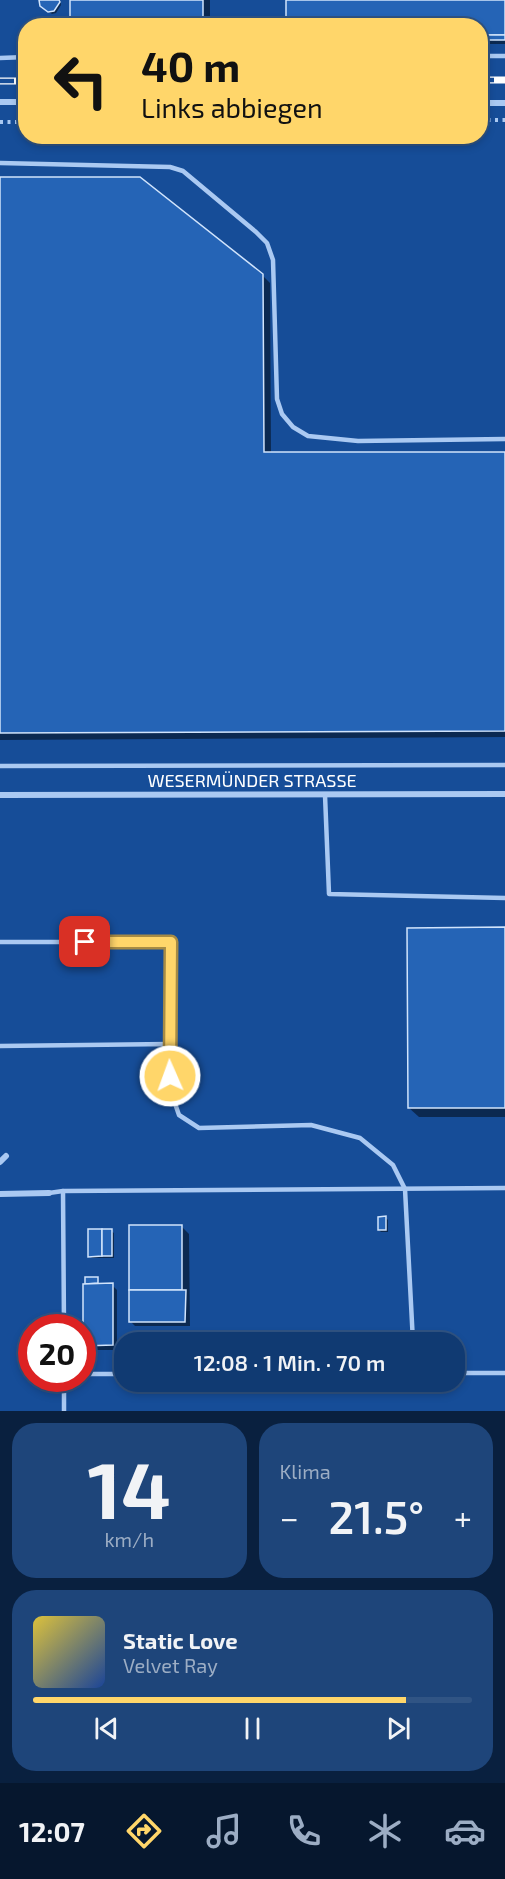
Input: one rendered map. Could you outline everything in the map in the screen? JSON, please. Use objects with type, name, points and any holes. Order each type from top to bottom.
[{"type":"street","points":[[0,102],[18,102]]},
{"type":"street","points":[[488,103],[505,103]]},
{"type":"street","name":"WESERMÜNDER STRASSE","points":[[0,795],[505,794]]},
{"type":"street","points":[[0,1162],[6,1156]]},
{"type":"street","points":[[0,1194],[49,1193]]},
{"type":"lane","points":[[488,56],[505,56]]},
{"type":"lane","points":[[0,58],[18,57]]},
{"type":"lane","points":[[0,163],[170,167],[183,171],[256,232],[267,243],[273,260],[276,399],[282,414],[293,427],[308,436],[358,441],[505,439]]},
{"type":"lane","points":[[0,766],[505,765]]},
{"type":"lane","points":[[325,795],[329,894],[505,898]]},
{"type":"lane","points":[[0,942],[171,942],[169,1044],[171,1092],[179,1115],[199,1128],[311,1125],[360,1138],[393,1165],[405,1189],[412,1332]]},
{"type":"lane","points":[[0,1046],[169,1044]]},
{"type":"lane","points":[[49,1193],[63,1191],[505,1188]]},
{"type":"lane","points":[[63,1191],[64,1314]]},
{"type":"lane","points":[[465,1373],[505,1373]]},
{"type":"lane","points":[[96,1374],[114,1374]]},
{"type":"lane","points":[[64,1392],[64,1411]]},
{"type":"path","points":[[488,120],[505,120]]},
{"type":"path","points":[[0,122],[18,122]]},
{"type":"building","points":[[39,0],[59,0],[60,2],[54,11],[48,12],[40,6]]},
{"type":"building","points":[[70,0],[203,0],[203,18],[70,18]]},
{"type":"building","points":[[286,0],[505,0],[505,35],[488,35],[488,18],[286,18]]},
{"type":"building","points":[[488,35],[505,35],[505,40],[488,40]]},
{"type":"building","points":[[0,177],[140,177],[263,274],[264,452],[505,452],[505,731],[0,733]]},
{"type":"building","points":[[505,927],[505,1108],[408,1108],[407,928]]},
{"type":"building","points":[[386,1216],[386,1230],[378,1230],[378,1217]]},
{"type":"building","points":[[129,1225],[182,1225],[182,1290],[129,1290]]},
{"type":"building","points":[[88,1229],[102,1229],[102,1256],[88,1257]]},
{"type":"building","points":[[102,1229],[112,1229],[112,1256],[102,1256]]},
{"type":"building","points":[[85,1277],[98,1277],[98,1283],[85,1284]]},
{"type":"building","points":[[113,1283],[113,1345],[96,1346],[96,1314],[83,1314],[83,1284]]},
{"type":"building","points":[[129,1290],[186,1290],[185,1322],[129,1322]]},
{"type":"railway","points":[[488,80],[505,80]]},
{"type":"railway","points":[[0,81],[18,81]]},
{"type":"route","points":[[85,942],[171,942],[170,1076]]}]
